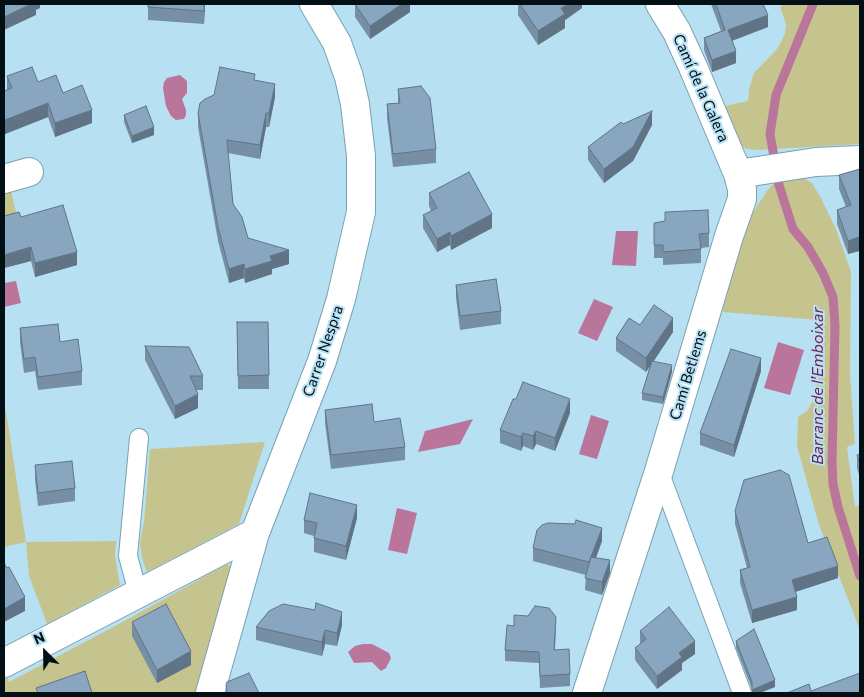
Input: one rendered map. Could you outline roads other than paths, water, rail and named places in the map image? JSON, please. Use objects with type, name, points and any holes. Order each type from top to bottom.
[{"type":"street","name":"Carrer Nespra","points":[[210,693],[255,533],[322,361],[341,299],[361,212],[361,156],[355,104],[349,77],[337,43],[314,4]]},
{"type":"street","name":"Camí de la Galera","points":[[660,4],[677,32],[689,58],[738,174]]},
{"type":"street","points":[[738,174],[816,162],[860,160]]},
{"type":"street","name":"Camí Betlems","points":[[587,693],[659,471],[729,236],[742,199],[742,189],[738,174]]},
{"type":"street","points":[[4,663],[255,533]]},
{"type":"lane","points":[[138,593],[128,556],[139,438]]},
{"type":"lane","points":[[659,471],[742,693]]},
{"type":"waterway","name":"Barranc de l'Emboixar","points":[[813,4],[776,95],[770,134],[779,185],[793,229],[808,247],[823,273],[833,297],[835,326],[833,484],[838,507],[860,576]]}]
